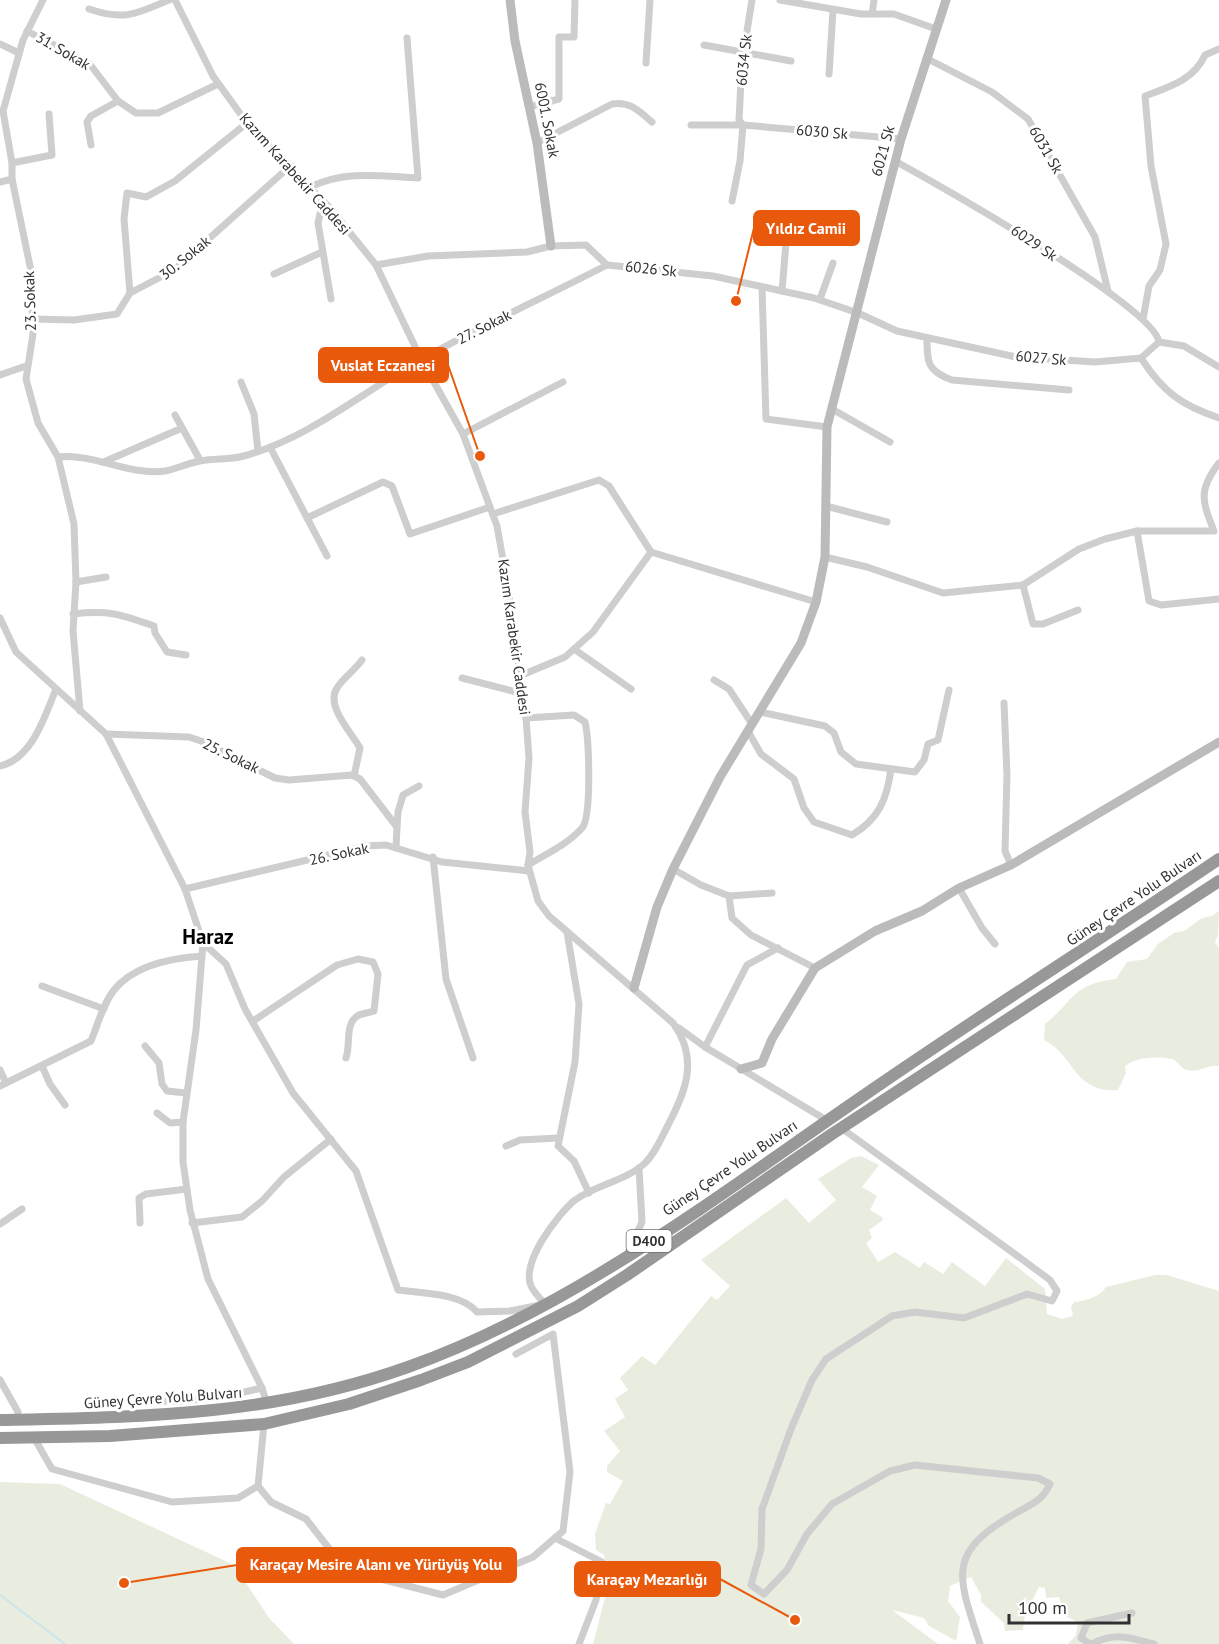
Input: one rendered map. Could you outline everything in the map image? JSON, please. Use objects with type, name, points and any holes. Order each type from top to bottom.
[{"type":"highway","name":"Güney Çevre Yolu Bulvarı","points":[[0,1420],[128,1418],[214,1412],[267,1404],[334,1389],[406,1368],[466,1345],[545,1304],[627,1255],[1219,859]]},
{"type":"highway","name":"Güney Çevre Yolu Bulvarı","points":[[0,1438],[110,1436],[264,1424],[349,1404],[468,1362],[578,1306],[654,1258],[842,1128],[1219,881]]},
{"type":"street","name":"23. Sokak","points":[[43,0],[19,52],[3,111],[12,163],[12,179],[31,271],[34,319],[26,379],[38,423],[58,457],[75,524],[76,582],[73,614],[80,711]]},
{"type":"street","points":[[89,9],[114,17],[131,16],[169,0]]},
{"type":"street","name":"Kazım Karabekir Caddesi","points":[[176,0],[218,84],[247,123],[323,200],[376,266],[421,359],[463,435],[492,510],[522,675],[529,758],[525,812],[530,852],[529,868],[541,907],[672,1023],[685,1044],[689,1068],[688,1078],[681,1099],[653,1154],[639,1168],[589,1193],[571,1205],[535,1251],[530,1280],[532,1287],[545,1304]]},
{"type":"street","name":"6001. Sokak","points":[[510,0],[515,41],[537,143],[551,246]]},
{"type":"street","points":[[529,107],[559,99],[559,37],[574,37],[575,0]]},
{"type":"street","points":[[646,63],[650,0]]},
{"type":"street","name":"6034 Sk","points":[[732,201],[740,161],[743,52],[752,0]]},
{"type":"street","points":[[780,0],[833,10],[894,14],[936,29]]},
{"type":"street","points":[[872,14],[874,0]]},
{"type":"street","name":"6021 Sk","points":[[634,988],[657,907],[673,869],[720,777],[801,643],[816,602],[825,557],[827,427],[901,139],[946,0]]},
{"type":"street","points":[[829,74],[833,10]]},
{"type":"street","name":"31. Sokak","points":[[27,31],[89,63],[118,101],[126,109],[136,113],[158,113],[218,84]]},
{"type":"street","points":[[309,187],[328,178],[346,175],[418,178],[407,38]]},
{"type":"street","points":[[0,44],[19,52]]},
{"type":"street","points":[[704,45],[791,61]]},
{"type":"street","points":[[1143,319],[1149,286],[1160,270],[1166,244],[1151,166],[1146,96],[1182,82],[1201,66],[1205,55],[1219,49]]},
{"type":"street","name":"6031 Sk","points":[[927,58],[992,92],[1028,119],[1095,237],[1108,291]]},
{"type":"street","points":[[91,146],[87,122],[92,116],[118,101]]},
{"type":"street","points":[[537,143],[612,104],[622,102],[635,107],[652,122]]},
{"type":"street","points":[[12,163],[52,155],[49,114]]},
{"type":"street","name":"6030 Sk","points":[[691,124],[741,122],[901,139]]},
{"type":"street","points":[[130,293],[124,219],[127,193],[146,197],[175,181],[247,123]]},
{"type":"street","name":"6029 Sk","points":[[895,161],[991,214],[1108,291],[1143,319],[1158,335],[1159,342]]},
{"type":"street","name":"30. Sokak","points":[[34,319],[74,320],[117,314],[130,293],[174,270],[289,167]]},
{"type":"street","points":[[0,182],[12,179]]},
{"type":"street","points":[[323,200],[318,223],[331,299]]},
{"type":"street","points":[[782,291],[786,243],[785,219]]},
{"type":"street","name":"6026 Sk","points":[[376,266],[428,256],[527,252],[551,246],[586,245],[607,265],[713,276],[820,300],[858,312]]},
{"type":"street","points":[[274,274],[322,252]]},
{"type":"street","points":[[820,300],[833,263]]},
{"type":"street","name":"27. Sokak","points":[[58,457],[90,457],[127,468],[153,472],[181,468],[200,460],[231,459],[270,447],[334,414],[421,359],[607,265]]},
{"type":"street","points":[[762,287],[766,419],[827,427]]},
{"type":"street","name":"6027 Sk","points":[[858,312],[897,331],[1016,357],[1095,362],[1141,358]]},
{"type":"street","points":[[927,338],[927,361],[936,375],[952,380],[1069,390]]},
{"type":"street","points":[[1219,367],[1184,346],[1159,342],[1141,358],[1158,384],[1175,398],[1219,418]]},
{"type":"street","points":[[0,375],[26,366]]},
{"type":"street","points":[[242,381],[254,414],[258,451]]},
{"type":"street","points":[[463,435],[563,382]]},
{"type":"street","points":[[832,409],[890,442]]},
{"type":"street","points":[[175,415],[200,460]]},
{"type":"street","points":[[106,461],[182,428]]},
{"type":"street","points":[[270,447],[327,556]]},
{"type":"street","points":[[825,557],[867,567],[943,592],[1023,585],[1079,549],[1105,539],[1137,531],[1214,531],[1202,503],[1208,476],[1219,463]]},
{"type":"street","points":[[307,518],[373,485],[387,483],[393,486],[408,533],[417,534],[599,480],[609,486],[651,552],[816,602]]},
{"type":"street","points":[[826,506],[887,522]]},
{"type":"street","points":[[1137,531],[1149,601],[1161,605],[1219,598]]},
{"type":"street","points":[[522,675],[565,657],[593,632],[651,552]]},
{"type":"street","points":[[76,582],[106,578]]},
{"type":"street","points":[[1023,585],[1033,624],[1043,624],[1078,610]]},
{"type":"street","points":[[73,614],[103,611],[154,626],[154,633],[168,652],[186,656]]},
{"type":"street","points":[[0,618],[16,652],[106,734],[185,889],[202,942],[196,1030],[183,1122],[183,1162],[192,1223],[208,1279],[262,1388],[267,1404]]},
{"type":"street","points":[[574,649],[631,689]]},
{"type":"street","points":[[362,660],[335,692],[337,711],[360,748],[354,776],[360,779],[397,828]]},
{"type":"street","points":[[462,678],[524,694]]},
{"type":"street","points":[[714,680],[729,689],[750,727],[761,754],[794,779],[804,808],[814,822],[852,835],[877,815],[887,795],[891,770]]},
{"type":"street","points":[[0,766],[12,764],[38,733],[56,690]]},
{"type":"street","points":[[760,712],[825,726],[834,733],[841,752],[856,764],[915,772],[928,744],[938,740],[949,690]]},
{"type":"street","points":[[1004,703],[1007,775],[1005,851],[1011,865]]},
{"type":"street","points":[[526,717],[574,715],[585,722],[587,798],[584,826],[529,868]]},
{"type":"street","name":"25. Sokak","points":[[106,734],[189,737],[275,778],[290,780],[354,776]]},
{"type":"street","points":[[741,1069],[762,1063],[772,1039],[815,968],[875,931],[922,911],[959,888],[1011,865],[1219,742]]},
{"type":"street","points":[[396,848],[398,812],[403,795],[419,786]]},
{"type":"street","name":"26. Sokak","points":[[185,889],[366,846],[386,845],[459,865],[529,868]]},
{"type":"street","points":[[433,857],[446,979],[473,1058]]},
{"type":"street","points":[[673,869],[701,885],[729,896],[772,893]]},
{"type":"street","points":[[959,888],[995,944]]},
{"type":"street","points":[[729,896],[732,918],[751,935],[815,968]]},
{"type":"street","points":[[567,932],[579,1004],[575,1062],[558,1146],[574,1161],[589,1193]]},
{"type":"street","points":[[202,942],[226,964],[245,1009],[254,1021],[293,1093],[356,1171],[399,1290],[459,1301],[471,1305],[477,1312],[510,1311],[545,1304]]},
{"type":"street","points":[[705,1047],[747,965],[778,948]]},
{"type":"street","points":[[0,1070],[3,1085],[91,1041],[113,991],[126,978],[171,959],[202,956]]},
{"type":"street","points":[[254,1021],[337,965],[358,958],[373,962],[378,974],[374,1011],[358,1016],[352,1023],[349,1033],[350,1048],[346,1058]]},
{"type":"street","points":[[42,986],[104,1009]]},
{"type":"street","points":[[672,1023],[705,1047],[842,1128],[1050,1280],[1057,1291],[1052,1301],[1027,1294],[964,1318],[915,1312],[892,1316],[825,1359],[812,1380],[791,1429],[762,1509],[760,1549],[750,1586],[764,1594],[776,1584],[807,1534],[832,1504],[890,1471],[915,1465],[1038,1478],[1050,1484],[1044,1497],[1003,1520],[971,1543],[962,1570],[961,1587],[980,1644]]},
{"type":"street","points":[[145,1046],[159,1063],[162,1084],[167,1091],[186,1093]]},
{"type":"street","points":[[42,1066],[50,1084],[65,1105]]},
{"type":"street","points":[[157,1113],[170,1123],[183,1122]]},
{"type":"street","points":[[506,1146],[520,1140],[558,1138]]},
{"type":"street","points":[[192,1223],[242,1217],[262,1201],[284,1177],[331,1139]]},
{"type":"street","points":[[627,1255],[642,1222],[639,1168]]},
{"type":"street","points":[[140,1223],[139,1198],[146,1194],[187,1189]]},
{"type":"street","points":[[0,1224],[22,1209]]},
{"type":"street","points":[[264,1424],[258,1486],[271,1503],[306,1519],[346,1570],[443,1595],[533,1557],[563,1531],[570,1473],[553,1334],[516,1354]]},
{"type":"street","points":[[0,1380],[18,1412]]},
{"type":"street","points":[[140,1397],[150,1401],[191,1400],[262,1388]]},
{"type":"street","points":[[37,1443],[52,1469],[172,1502],[238,1498],[258,1486]]},
{"type":"street","points":[[555,1538],[602,1562],[596,1600],[579,1644]]},
{"type":"street","points":[[1132,1613],[1087,1623],[1081,1638],[1091,1644],[1105,1636],[1120,1636],[1154,1644]]},
{"type":"shaded area","points":[[1219,911],[1218,935],[1215,942],[1219,949],[1219,1066],[1192,1071],[1185,1069],[1172,1059],[1141,1059],[1125,1066],[1126,1073],[1118,1090],[1103,1090],[1083,1080],[1062,1054],[1044,1040],[1045,1024],[1082,989],[1102,981],[1116,979],[1127,962],[1147,959],[1158,944],[1174,933],[1184,931],[1202,918],[1212,916]]},
{"type":"shaded area","points":[[861,1156],[879,1165],[862,1187],[877,1196],[870,1210],[883,1220],[869,1230],[872,1238],[866,1243],[878,1262],[895,1252],[920,1268],[924,1262],[943,1274],[952,1262],[985,1286],[1006,1258],[1045,1289],[1047,1314],[1062,1319],[1073,1316],[1071,1307],[1074,1302],[1096,1296],[1106,1287],[1155,1275],[1167,1275],[1219,1291],[1219,1644],[1068,1644],[1076,1635],[1078,1622],[1065,1616],[1059,1597],[1046,1598],[1045,1588],[1039,1587],[1025,1615],[1023,1630],[1005,1631],[1004,1623],[981,1602],[981,1595],[971,1577],[950,1586],[948,1601],[960,1617],[956,1641],[929,1626],[924,1618],[892,1610],[938,1644],[593,1644],[608,1586],[604,1555],[596,1550],[595,1534],[606,1503],[610,1504],[623,1481],[607,1472],[607,1466],[620,1451],[604,1431],[625,1417],[615,1399],[628,1390],[620,1378],[642,1356],[655,1365],[711,1296],[717,1300],[730,1286],[701,1260],[786,1198],[809,1223],[836,1200],[818,1179],[851,1158]]},
{"type":"shaded area","points":[[0,1482],[60,1484],[234,1565],[269,1618],[294,1644],[0,1644]]},
{"type":"waterway","points":[[0,1595],[65,1644]]},
{"type":"place","name":"Yıldız Camii","points":[[736,301]]},
{"type":"place","name":"Vuslat Eczanesi","points":[[480,456]]},
{"type":"place","name":"Karaçay Mesire Alanı ve Yürüyüş Yolu","points":[[124,1583]]},
{"type":"place","name":"Karaçay Mezarlığı","points":[[795,1620]]},
{"type":"district","name":"Haraz","points":[[208,937]]}]
